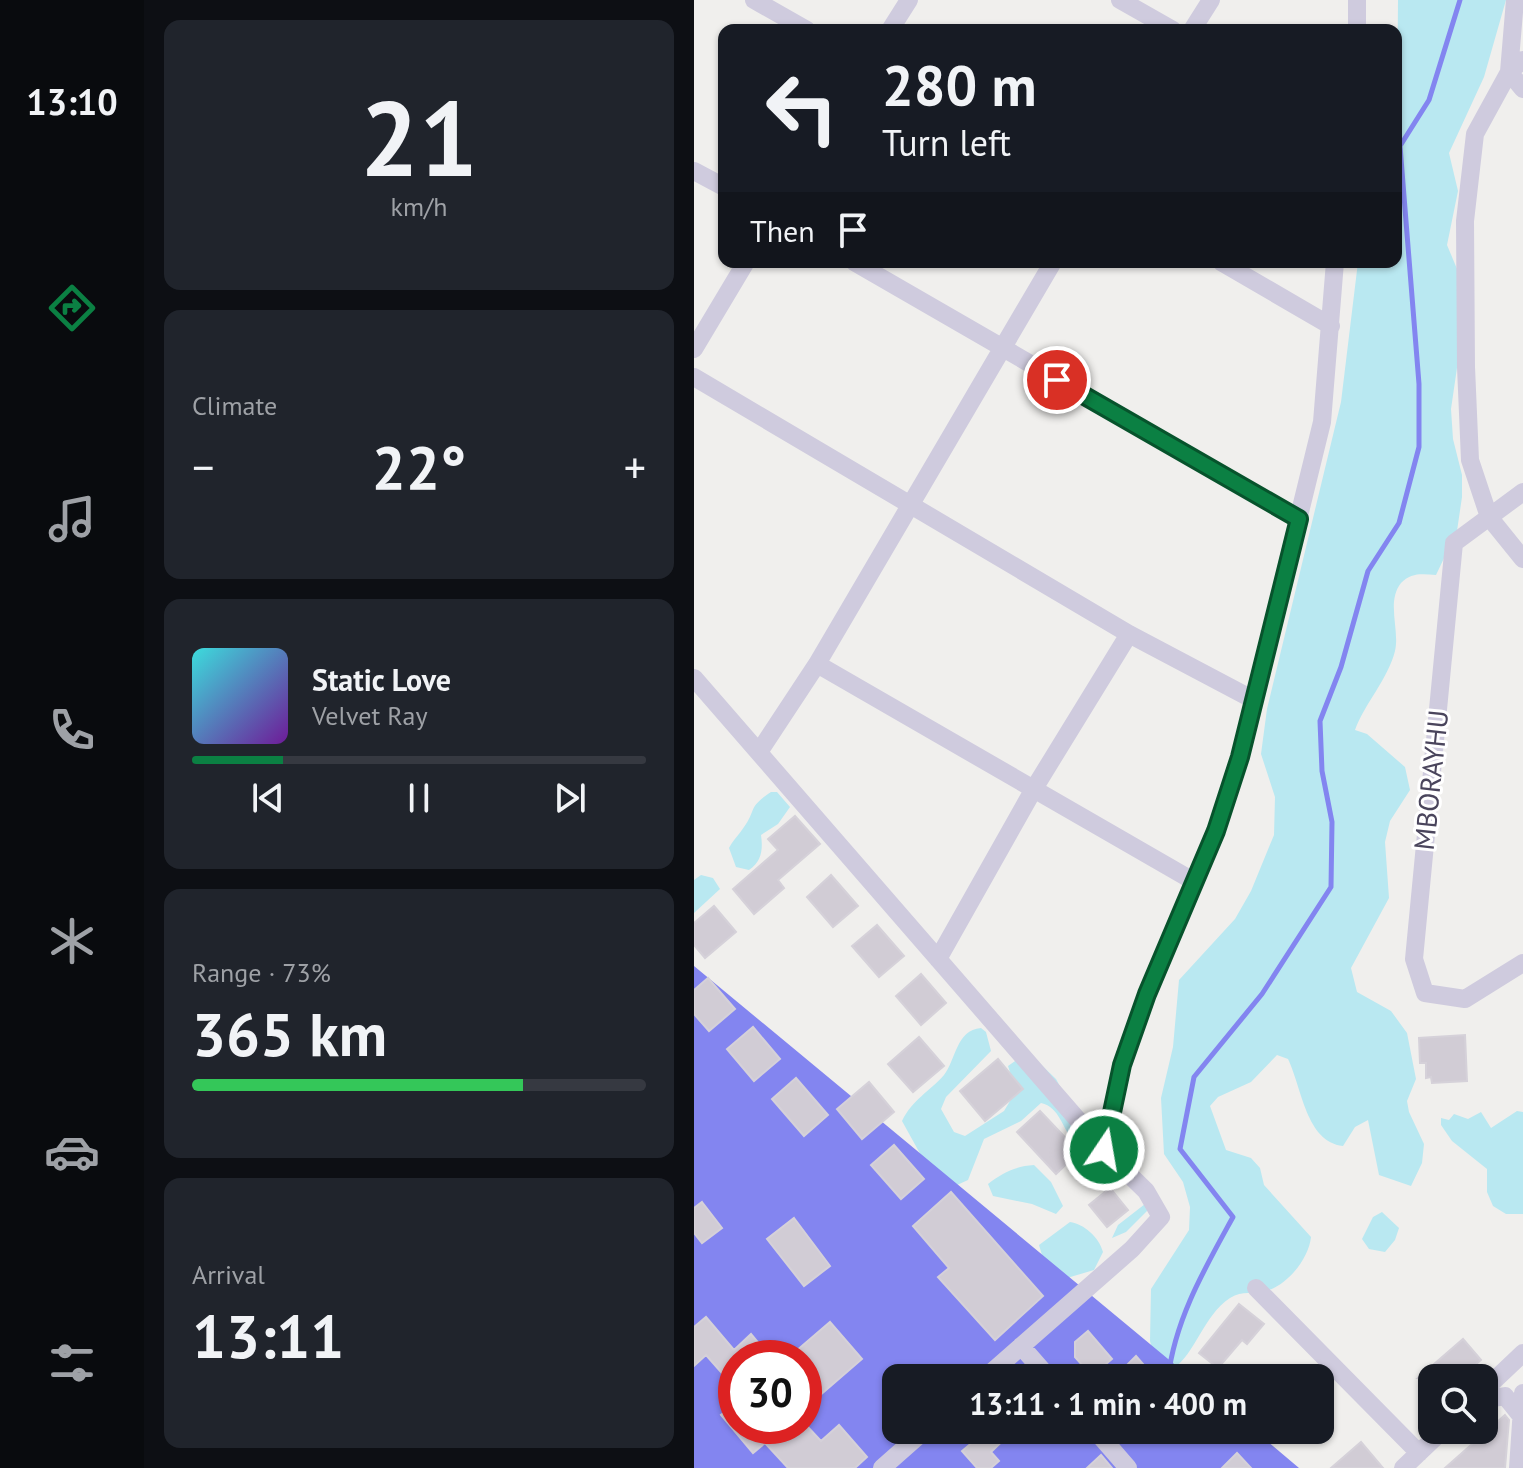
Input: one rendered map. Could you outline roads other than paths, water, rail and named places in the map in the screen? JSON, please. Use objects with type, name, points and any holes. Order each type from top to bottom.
[{"type":"street","points":[[754,0],[796,24]]},
{"type":"street","points":[[894,24],[909,0]]},
{"type":"street","points":[[1120,0],[1162,24]]},
{"type":"street","points":[[1196,24],[1211,0]]},
{"type":"street","points":[[1357,0],[1357,24]]},
{"type":"street","points":[[1515,0],[1516,66],[1523,89]]},
{"type":"street","points":[[1516,66],[1475,134],[1465,221],[1470,460],[1489,517],[1523,559]]},
{"type":"street","points":[[694,171],[718,184]]},
{"type":"street","points":[[694,349],[742,268]]},
{"type":"street","points":[[864,268],[1299,519]]},
{"type":"street","points":[[759,752],[817,664],[1049,268]]},
{"type":"street","points":[[1231,268],[1331,326]]},
{"type":"street","points":[[1104,1150],[1122,1065],[1147,994],[1195,882],[1240,757],[1322,422],[1335,268]]},
{"type":"street","points":[[694,377],[1129,634],[1252,699]]},
{"type":"street","name":"MBORAYHU","points":[[1523,492],[1454,543],[1414,959],[1425,993],[1465,999],[1523,963]]},
{"type":"street","points":[[938,959],[1035,787],[1129,634]]},
{"type":"street","points":[[817,664],[1195,882]]},
{"type":"street","points":[[694,678],[1104,1150],[1146,1191],[1161,1217],[1132,1249],[1001,1364]]},
{"type":"street","points":[[1256,1288],[1419,1453]]},
{"type":"street","points":[[1021,1346],[1037,1364]]},
{"type":"street","points":[[1498,1377],[1523,1353]]},
{"type":"street","points":[[1518,1468],[1523,1393]]},
{"type":"street","points":[[1498,1397],[1505,1396],[1521,1416]]},
{"type":"street","points":[[882,1468],[909,1444]]},
{"type":"street","points":[[1107,1444],[1128,1468]]},
{"type":"street","points":[[1403,1468],[1428,1444]]},
{"type":"waterway","points":[[1402,143],[1429,100],[1460,0]]},
{"type":"waterway","points":[[1171,1364],[1184,1315],[1233,1217],[1180,1149],[1194,1077],[1262,994],[1331,887],[1332,822],[1322,771],[1320,721],[1341,667],[1368,571],[1399,523],[1419,447],[1419,384],[1402,171]]}]
